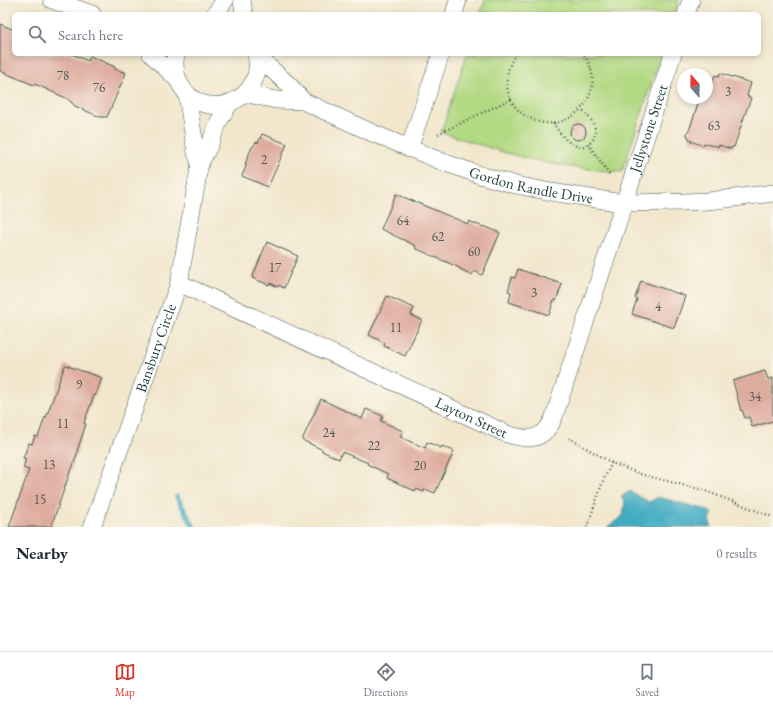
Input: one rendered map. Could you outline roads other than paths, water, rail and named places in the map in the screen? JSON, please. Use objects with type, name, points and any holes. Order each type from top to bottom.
[{"type":"street","points":[[52,0],[86,12]]},
{"type":"street","points":[[216,12],[225,0]]},
{"type":"street","points":[[242,0],[244,12]]},
{"type":"street","points":[[455,12],[458,0]]},
{"type":"street","points":[[687,12],[691,0]]},
{"type":"street","points":[[153,56],[178,80]]},
{"type":"street","points":[[176,56],[176,72],[182,87],[187,94],[207,105],[230,104],[246,93],[255,80],[258,65],[256,56]]},
{"type":"street","name":"Gordon Randle Drive","points":[[257,56],[290,86],[303,101]]},
{"type":"street","points":[[409,149],[440,56]]},
{"type":"street","name":"Jellystone Street","points":[[624,203],[672,56]]},
{"type":"street","name":"Gordon Randle Drive","points":[[246,93],[276,100],[303,101],[409,149],[443,162],[480,175],[516,185],[551,192],[624,203],[708,201],[773,192]]},
{"type":"street","name":"Bansbury Circle","points":[[187,94],[196,153],[200,163]]},
{"type":"street","name":"Bansbury Circle","points":[[92,527],[178,283],[200,163],[219,121],[230,104]]},
{"type":"street","name":"Layton Street","points":[[178,283],[508,434],[528,438],[539,436],[551,424],[624,203]]},
{"type":"water","points":[[630,491],[649,502],[658,497],[707,510],[713,514],[709,520],[712,527],[607,527],[623,516],[625,502],[621,497]]},
{"type":"waterway","points":[[177,497],[194,527]]}]
